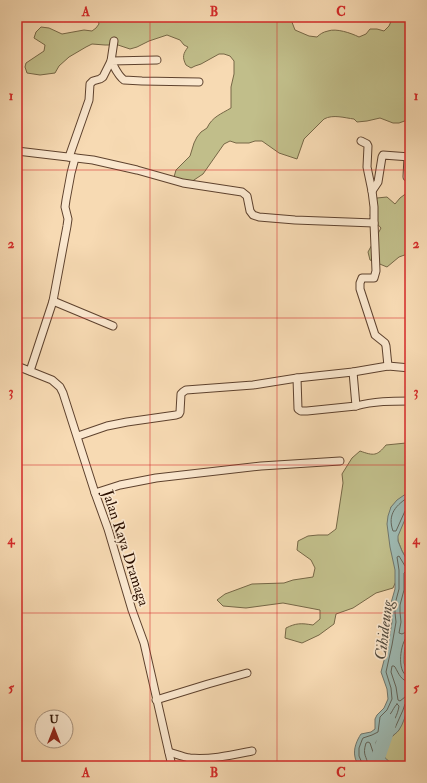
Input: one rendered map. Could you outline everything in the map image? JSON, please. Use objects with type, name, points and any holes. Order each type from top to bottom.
[{"type":"street","points":[[30,371],[53,301],[68,219],[65,207],[72,158],[89,100],[90,84],[93,81],[103,77],[111,61],[114,41]]},
{"type":"street","points":[[111,61],[157,60]]},
{"type":"street","points":[[111,61],[120,77],[124,80],[199,82]]},
{"type":"street","points":[[361,141],[368,146],[367,167],[374,207],[376,271],[374,278],[362,278],[360,289],[375,335],[385,342],[388,366]]},
{"type":"street","points":[[17,151],[93,160],[114,164],[183,183],[242,192],[247,196],[250,211],[253,215],[259,217],[374,223]]},
{"type":"street","points":[[372,191],[378,182],[383,155],[409,157],[407,177]]},
{"type":"street","points":[[53,301],[113,326]]},
{"type":"street","name":"Jalan Raya Dramaga","points":[[17,366],[52,380],[60,387],[63,393],[108,529],[132,610],[144,643],[172,766]]},
{"type":"street","points":[[78,436],[107,426],[176,416],[180,412],[181,394],[186,390],[253,385],[388,366],[410,368]]},
{"type":"street","points":[[353,372],[356,406]]},
{"type":"street","points":[[297,378],[298,409],[301,411],[356,406],[377,401],[410,400]]},
{"type":"street","points":[[95,493],[120,485],[156,478],[261,466],[340,460]]},
{"type":"street","points":[[156,700],[247,673]]},
{"type":"street","points":[[169,752],[189,758],[210,758],[252,751]]},
{"type":"shaded area","points":[[97,17],[290,17],[295,30],[309,36],[317,37],[325,32],[335,30],[359,37],[366,34],[370,29],[384,31],[389,26],[393,17],[410,17],[410,119],[399,123],[393,123],[380,118],[357,122],[354,119],[343,117],[324,119],[304,139],[297,159],[279,153],[262,141],[236,143],[230,141],[224,144],[203,174],[191,182],[174,177],[176,170],[190,156],[194,143],[201,132],[207,128],[214,118],[231,108],[231,87],[234,74],[234,61],[230,56],[219,54],[191,68],[186,65],[184,60],[184,54],[188,47],[180,40],[167,35],[130,49],[118,45],[92,44],[69,57],[59,66],[55,73],[40,75],[27,73],[25,67],[26,63],[44,51],[45,45],[34,38],[36,32],[41,27],[49,28],[62,34],[84,30],[92,31],[99,24]]},
{"type":"shaded area","points":[[408,192],[410,194],[410,253],[399,257],[387,267],[370,260],[368,252],[381,228],[370,216],[372,207],[377,198],[387,197],[395,204]]},
{"type":"shaded area","points":[[410,429],[410,493],[391,507],[397,579],[393,588],[376,593],[353,608],[336,614],[334,624],[319,635],[302,643],[285,638],[286,628],[299,624],[313,625],[320,619],[320,610],[283,603],[246,608],[223,606],[217,600],[225,594],[252,584],[284,583],[313,577],[315,568],[311,560],[297,550],[298,541],[308,536],[328,535],[336,529],[343,483],[342,474],[352,458],[360,451],[375,454],[386,445],[406,443]]},
{"type":"shaded area","points":[[410,504],[410,582],[407,560],[398,541],[396,528]]},
{"type":"shaded area","points":[[410,692],[410,766],[404,766],[403,764],[390,766],[383,755],[383,748],[399,730],[406,697]]},
{"type":"water","points":[[410,491],[410,511],[398,536],[398,541],[410,568],[410,637],[405,648],[404,661],[410,677],[410,696],[407,712],[399,730],[379,744],[386,759],[391,763],[400,766],[359,766],[355,759],[355,748],[357,742],[361,734],[371,732],[375,729],[375,719],[384,708],[388,699],[387,689],[381,672],[392,622],[391,603],[395,589],[395,570],[387,524],[388,516],[391,507],[397,500]]},
{"type":"waterway","name":"Cihideung","points":[[375,766],[388,729],[389,721]]}]
